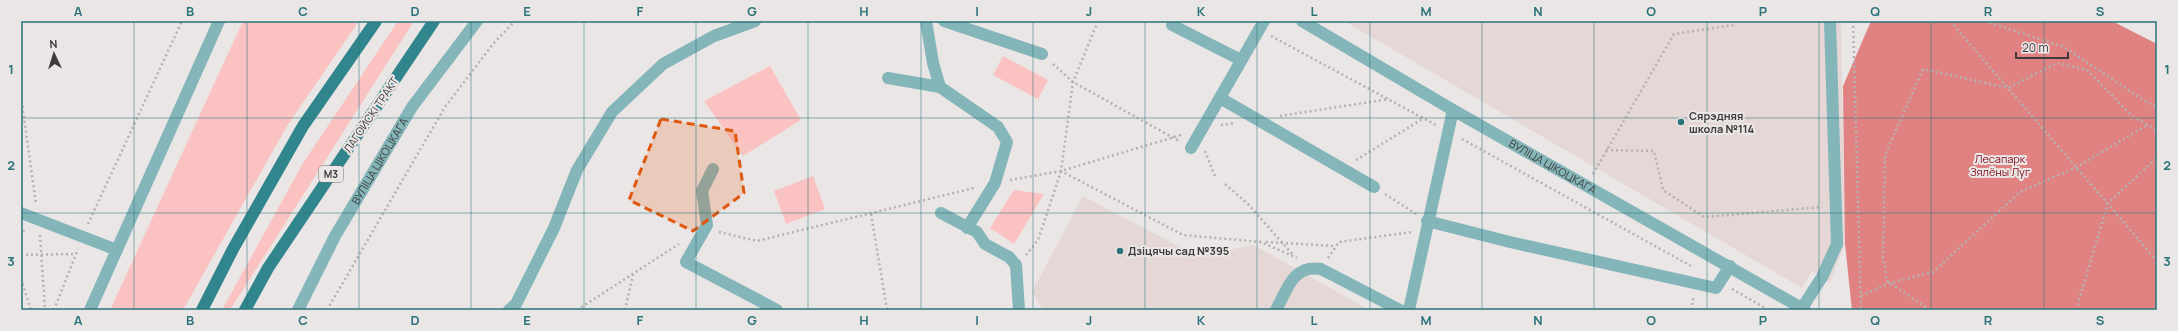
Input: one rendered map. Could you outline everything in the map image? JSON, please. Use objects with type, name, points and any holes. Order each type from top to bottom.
[{"type":"main road","points":[[202,310],[232,249],[304,126],[376,21]]},
{"type":"main road","name":"ЛАГОЙСКІ ТРАКТ","points":[[245,310],[268,268],[434,21]]},
{"type":"street","points":[[90,310],[219,21]]},
{"type":"street","name":"ВУЛІЦА ЦІКОЦКАГА","points":[[298,310],[335,236],[412,107],[477,21]]},
{"type":"street","points":[[509,310],[516,304],[554,228],[577,170],[612,112],[663,64],[714,36],[755,21]]},
{"type":"street","points":[[926,21],[933,63],[940,87]]},
{"type":"street","points":[[944,21],[1042,54]]},
{"type":"street","name":"ВУЛІЦА ЦІКОЦКАГА","points":[[1302,21],[1453,110],[1730,266],[1803,309]]},
{"type":"street","points":[[1803,309],[1822,277],[1837,244],[1830,21]]},
{"type":"street","points":[[1172,25],[1242,60]]},
{"type":"street","points":[[1191,148],[1261,25]]},
{"type":"street","points":[[888,78],[940,87],[998,127],[1004,137],[1006,142],[995,183],[967,228]]},
{"type":"street","points":[[1220,98],[1374,187]]},
{"type":"street","points":[[1409,310],[1453,110]]},
{"type":"street","points":[[713,169],[702,190],[707,225],[686,262],[777,310]]},
{"type":"street","points":[[21,213],[83,236],[116,252]]},
{"type":"street","points":[[940,213],[977,232],[985,244],[1009,256],[1016,265],[1020,310]]},
{"type":"street","points":[[1427,226],[1510,242],[1716,288],[1730,266]]},
{"type":"street","points":[[1276,310],[1294,277],[1300,271],[1311,267],[1321,268],[1400,310]]},
{"type":"path","points":[[54,310],[83,236],[182,21]]},
{"type":"path","points":[[327,310],[445,107],[493,44],[515,21]]},
{"type":"path","points":[[1016,265],[1038,240],[1061,172],[1073,82],[1098,21]]},
{"type":"path","points":[[1596,168],[1674,34],[1733,25],[1734,21]]},
{"type":"path","points":[[1853,21],[1861,310]]},
{"type":"path","points":[[1950,21],[2157,261]]},
{"type":"path","points":[[1985,21],[2064,47],[2145,101],[2157,107]]},
{"type":"path","points":[[1261,25],[1389,99],[1692,267]]},
{"type":"path","points":[[1042,54],[1073,82],[1191,148]]},
{"type":"path","points":[[1930,310],[1887,281],[1883,257],[1885,155],[1923,69],[2008,88],[2057,63],[2087,70],[2132,116],[2157,130]]},
{"type":"path","points":[[1256,119],[1389,99]]},
{"type":"path","points":[[1342,169],[1424,118]]},
{"type":"path","points":[[1861,296],[1890,283],[1933,272],[2020,192],[2077,167],[2147,125]]},
{"type":"path","points":[[1198,136],[1216,178]]},
{"type":"path","points":[[707,225],[720,232],[757,241],[995,183],[1061,172],[1174,138]]},
{"type":"path","points":[[1606,150],[1654,151],[1663,190],[1704,217],[1836,206]]},
{"type":"path","points":[[2076,310],[2108,203],[2157,158]]},
{"type":"path","points":[[1061,172],[1183,235],[1284,245],[1336,246]]},
{"type":"path","points":[[1225,184],[1249,205],[1295,257]]},
{"type":"path","points":[[1374,187],[1427,226]]},
{"type":"path","points":[[871,214],[886,310]]},
{"type":"path","points":[[1261,242],[1321,268],[1339,242],[1427,226]]},
{"type":"path","points":[[577,310],[682,242]]},
{"type":"path","points":[[21,255],[76,254]]},
{"type":"path","points":[[625,310],[633,274]]},
{"type":"path","points":[[21,279],[31,310]]},
{"type":"path","points":[[1719,282],[1769,310]]},
{"type":"highlighted area","points":[[661,119],[735,131],[744,193],[693,231],[629,200]]},
{"type":"shaded area","points":[[243,21],[359,21],[287,126],[183,310],[110,310]]},
{"type":"shaded area","points":[[398,21],[414,21],[230,310],[222,310],[303,163]]},
{"type":"shaded area","name":"Сярэдняя школа №114","points":[[1344,21],[1841,21],[1845,244],[1830,282],[1812,271],[1802,288]]},
{"type":"shaded area","points":[[1003,56],[1048,80],[1038,99],[993,75]]},
{"type":"shaded area","points":[[770,66],[801,120],[743,156],[704,101]]},
{"type":"shaded area","points":[[813,176],[825,209],[786,224],[774,191]]},
{"type":"shaded area","points":[[1014,190],[1044,194],[1014,244],[990,228]]},
{"type":"shaded area","name":"Дзіцячы сад №395","points":[[1083,196],[1197,256],[1254,245],[1369,310],[1043,310],[1032,292]]},
{"type":"green space","name":"Лесапарк Зялёны Луг","points":[[1871,21],[2112,21],[2157,44],[2157,310],[1852,310],[1845,244],[1843,86]]},
{"type":"place","name":"Сярэдняя школа №114","points":[[1681,122]]},
{"type":"place","name":"Дзіцячы сад №395","points":[[1120,251]]}]
